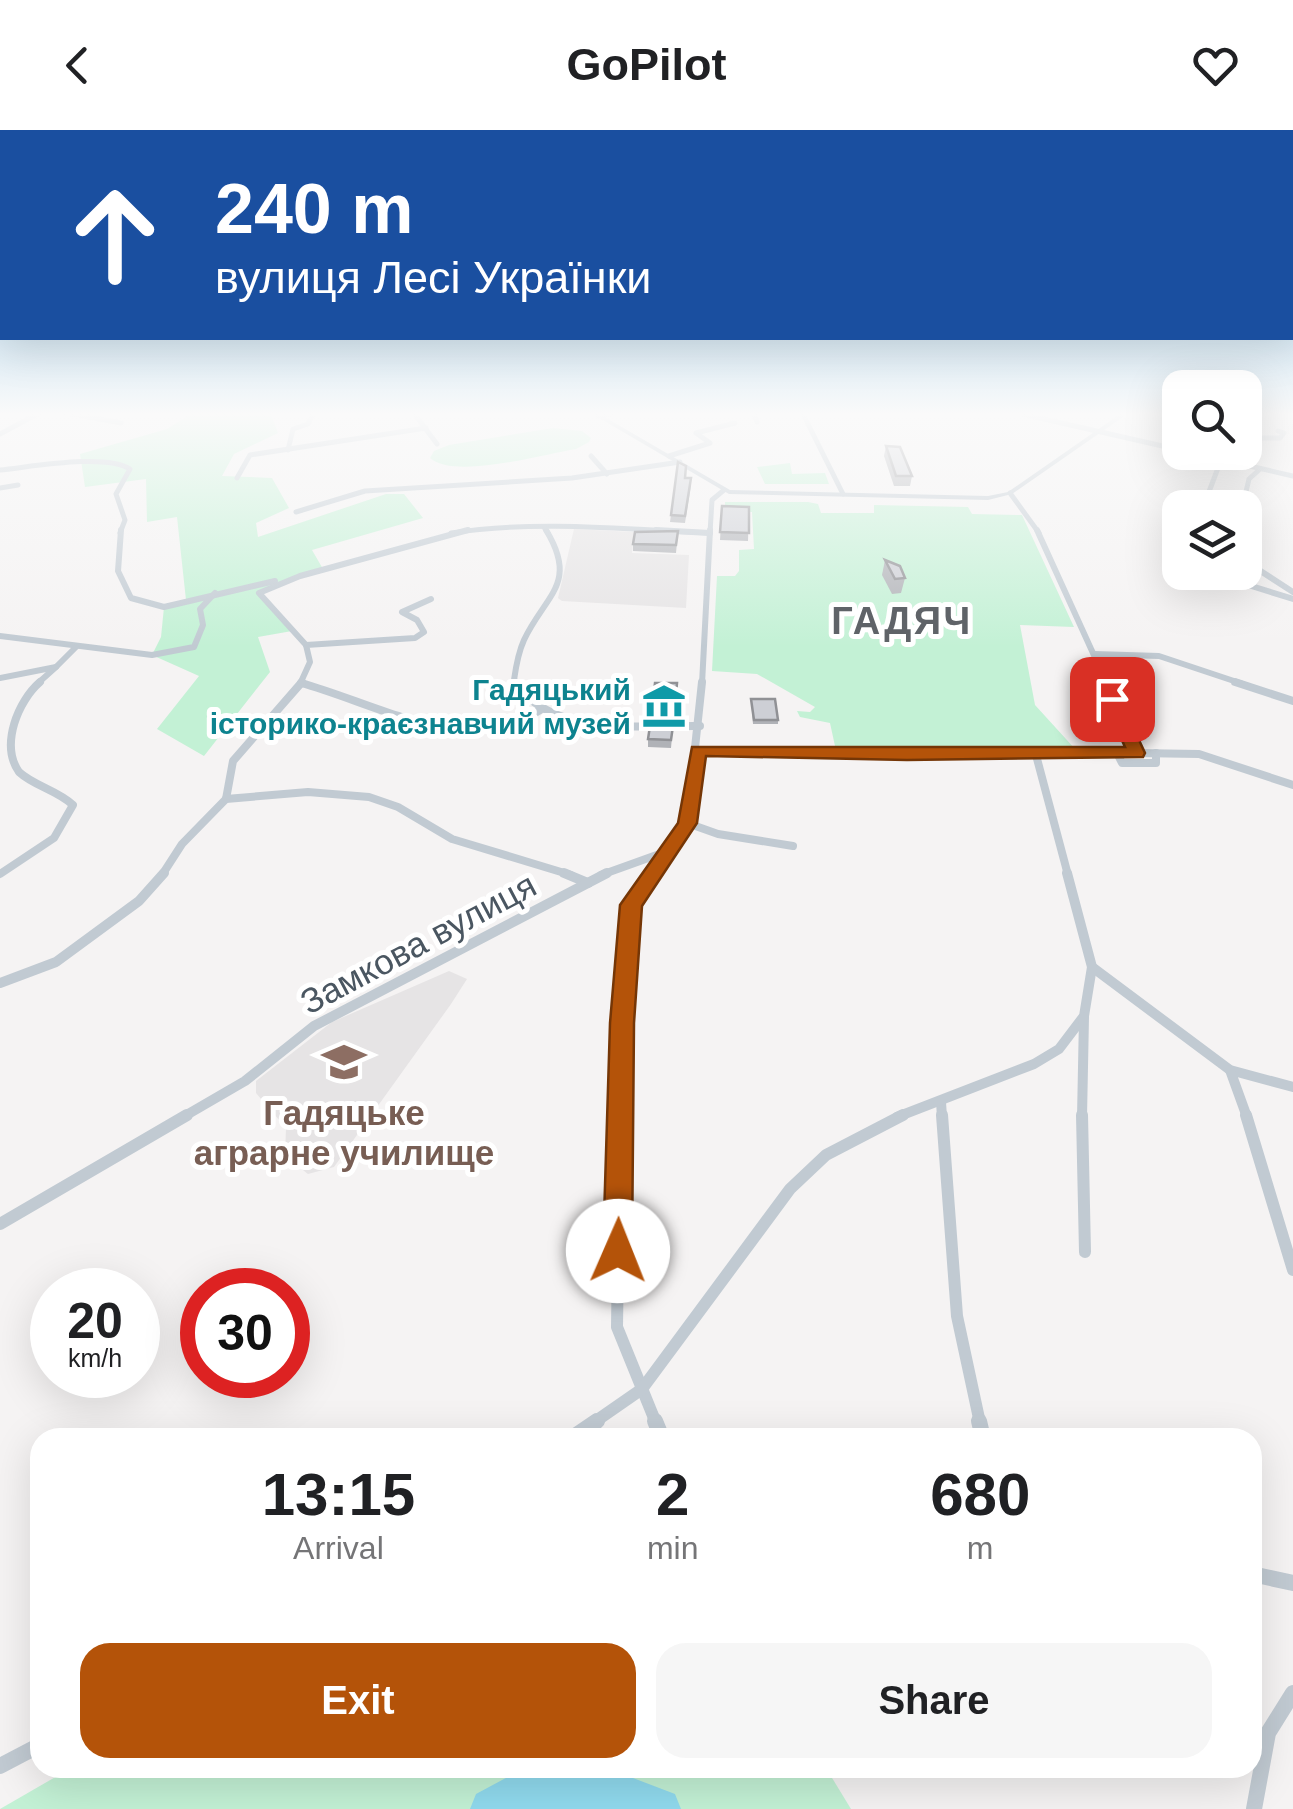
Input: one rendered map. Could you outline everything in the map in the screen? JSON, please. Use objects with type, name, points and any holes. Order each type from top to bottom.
[{"type":"street","points":[[115,490],[114,500],[125,520],[116,545],[118,574],[131,598],[164,607],[216,592],[300,576],[450,533],[484,528],[710,534]]},
{"type":"street","points":[[296,512],[374,490]]},
{"type":"street","points":[[658,1428],[616,1327],[622,1023],[631,905],[687,823],[700,726],[712,500],[724,490]]},
{"type":"street","points":[[726,490],[988,498],[1014,491],[1024,504],[1095,654],[1136,753]]},
{"type":"street","points":[[841,490],[843,494]]},
{"type":"street","points":[[544,527],[555,543],[563,570],[550,606],[526,636],[514,680],[540,710],[594,722],[700,726]]},
{"type":"street","points":[[1262,574],[1293,595]]},
{"type":"street","points":[[0,984],[56,962],[139,902],[160,879],[182,844],[226,798],[234,761],[302,683],[310,662],[306,645],[260,593],[300,576]]},
{"type":"street","points":[[1262,588],[1293,595]]},
{"type":"street","points":[[0,636],[152,655],[194,647],[203,625],[200,609],[216,592]]},
{"type":"street","points":[[306,645],[415,638],[424,632],[417,620],[402,612],[416,602],[431,599]]},
{"type":"street","points":[[0,874],[46,845],[70,819],[73,805],[61,792],[17,772],[9,742],[17,707],[76,647]]},
{"type":"street","points":[[1095,654],[1159,656],[1293,702]]},
{"type":"street","points":[[0,678],[56,667]]},
{"type":"street","points":[[302,683],[385,708],[420,724],[455,728],[489,731],[528,722],[540,710]]},
{"type":"street","points":[[698,750],[1199,754],[1290,785]]},
{"type":"street","points":[[1117,753],[1122,763],[1156,763],[1156,752]]},
{"type":"street","points":[[1036,755],[1092,967],[1084,1016],[1080,1152],[1085,1252]]},
{"type":"street","points":[[226,798],[312,793],[365,797],[408,812],[458,842],[564,871],[588,882]]},
{"type":"street","points":[[687,823],[718,834],[793,846]]},
{"type":"street","name":"Замкова вулиця","points":[[0,1224],[245,1081],[314,1026],[347,1007],[475,945],[588,882],[666,852]]},
{"type":"street","points":[[1092,967],[1230,1070],[1288,1085],[1293,1099]]},
{"type":"street","points":[[586,1428],[642,1389],[790,1189],[826,1155],[857,1136],[1047,1056],[1059,1049],[1084,1016]]},
{"type":"street","points":[[1230,1070],[1266,1173],[1293,1270]]},
{"type":"street","points":[[941,1102],[957,1316],[980,1428]]},
{"type":"street","points":[[1262,1576],[1293,1583]]},
{"type":"street","points":[[1262,1740],[1276,1711],[1293,1693]]},
{"type":"street","points":[[0,1766],[30,1750]]},
{"type":"street","points":[[1254,1809],[1258,1778]]},
{"type":"shaded area","points":[[574,529],[634,532],[632,553],[689,555],[686,608],[562,601],[558,598]]},
{"type":"shaded area","name":"Гадяцьке аграрне училище","points":[[449,971],[467,979],[334,1167],[308,1174],[285,1156],[286,1128],[256,1093],[256,1081],[332,1022]]},
{"type":"green space","points":[[146,490],[279,490],[289,508],[256,523],[258,537],[386,494],[404,494],[423,518],[312,550],[323,569],[260,592],[292,631],[258,637],[270,672],[204,756],[157,729],[199,676],[152,655],[161,637],[164,607],[186,600],[177,517],[147,522]]},
{"type":"green space","points":[[725,502],[808,502],[818,504],[821,513],[874,513],[874,505],[968,507],[972,514],[1022,515],[1074,627],[1020,625],[1035,705],[1076,750],[835,746],[830,723],[800,717],[797,711],[810,712],[815,707],[757,674],[712,671],[717,576],[735,576],[739,571],[739,550],[754,549],[752,512],[725,511]]},
{"type":"green space","points":[[54,1778],[832,1778],[851,1809],[0,1809]]},
{"type":"building","points":[[674,490],[689,490],[685,516],[671,515]]},
{"type":"building","points":[[722,506],[749,507],[749,533],[720,532]]},
{"type":"building","points":[[678,531],[676,545],[633,544],[635,532]]},
{"type":"building","points":[[885,560],[900,566],[905,578],[895,579]]},
{"type":"building","points":[[655,683],[677,683],[675,706],[652,707]]},
{"type":"building","points":[[751,699],[775,699],[778,720],[754,720]]},
{"type":"building","points":[[650,726],[673,726],[671,740],[648,739]]},
{"type":"waterway","points":[[491,1809],[517,1792],[633,1798],[660,1809]]},
{"type":"place","name":"Гадяцький історико-краєзнавчий музей","points":[[664,706]]},
{"type":"place","name":"Гадяцьке аграрне училище","points":[[344,1062]]},
{"type":"district","name":"ГАДЯЧ","points":[[902,621]]},
{"type":"route","points":[[618,1251],[622,1023],[631,905],[666,852],[682,836],[698,750],[907,755],[1136,753],[1112,699]]}]
